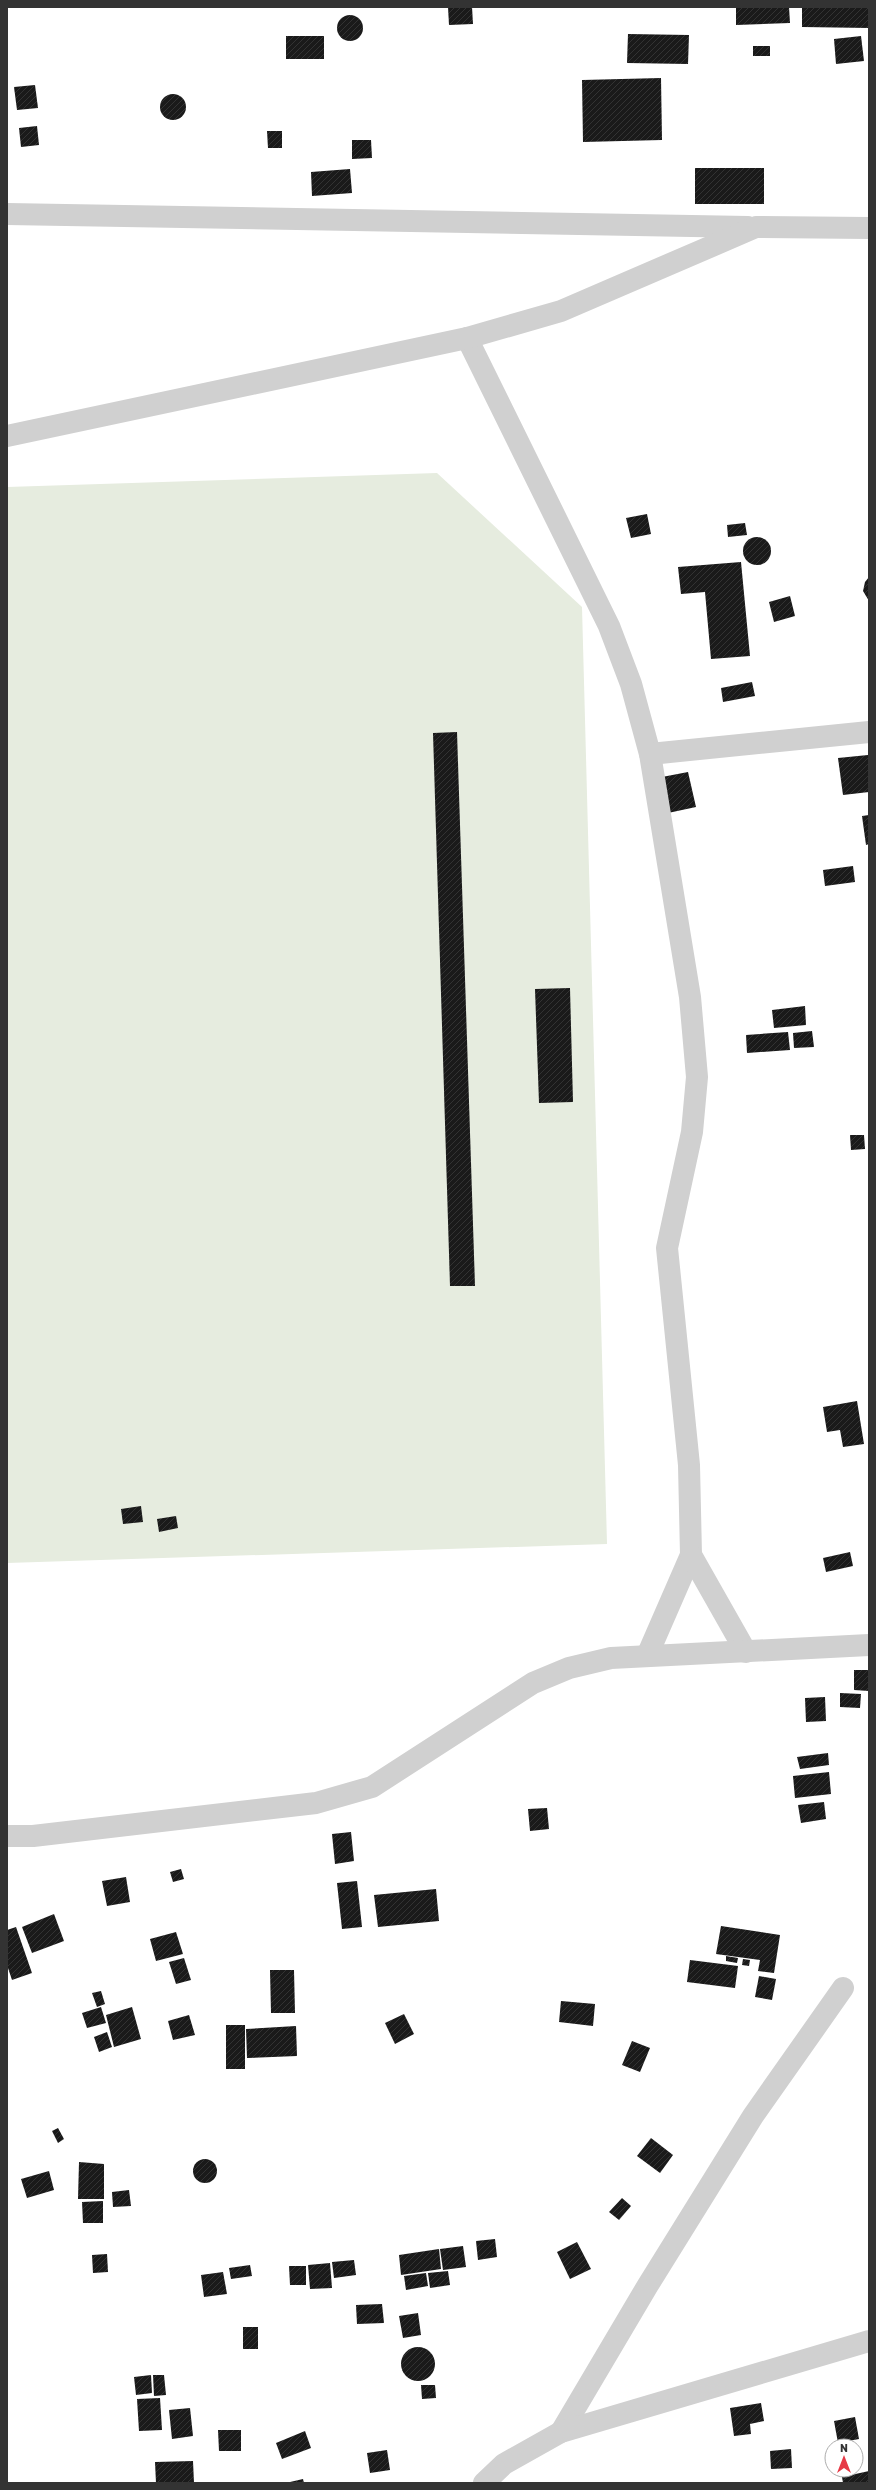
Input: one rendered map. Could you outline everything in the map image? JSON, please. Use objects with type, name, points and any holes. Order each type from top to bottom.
[{"type":"street","points":[[7,214],[869,228]]},
{"type":"street","points":[[7,436],[467,338],[560,312],[756,227]]},
{"type":"street","points":[[467,338],[609,626],[631,684],[650,754],[690,997],[697,1077],[692,1132],[667,1248],[689,1464],[691,1555],[647,1656]]},
{"type":"street","points":[[650,754],[869,732]]},
{"type":"street","points":[[691,1555],[746,1652]]},
{"type":"street","points":[[7,1836],[33,1836],[316,1803],[372,1787],[533,1683],[569,1668],[611,1658],[869,1646]]},
{"type":"street","points":[[561,2432],[648,2285],[753,2116],[842,1988]]},
{"type":"street","points":[[484,2483],[504,2464],[561,2432],[869,2341]]},
{"type":"shaded area","points":[[437,473],[582,607],[607,1544],[7,1563],[7,487]]},
{"type":"building","points":[[448,7],[472,7],[473,24],[449,25]]},
{"type":"building","points":[[736,7],[789,7],[790,23],[736,25]]},
{"type":"building","points":[[802,7],[869,7],[869,28],[802,27]]},
{"type":"building","points":[[350,15],[359,19],[363,28],[359,37],[350,41],[341,37],[337,28],[341,19]]},
{"type":"building","points":[[628,34],[689,35],[688,64],[627,63]]},
{"type":"building","points":[[286,36],[324,36],[324,59],[286,59]]},
{"type":"building","points":[[861,36],[864,61],[836,64],[834,39]]},
{"type":"building","points":[[753,46],[770,46],[770,56],[753,56]]},
{"type":"building","points":[[661,78],[662,140],[583,142],[582,80]]},
{"type":"building","points":[[35,85],[38,108],[17,110],[14,87]]},
{"type":"building","points":[[173,94],[182,98],[186,107],[182,116],[173,120],[164,116],[160,107],[164,98]]},
{"type":"building","points":[[37,126],[39,145],[21,147],[19,128]]},
{"type":"building","points":[[267,131],[282,131],[282,148],[268,148]]},
{"type":"building","points":[[352,140],[371,140],[372,158],[352,159]]},
{"type":"building","points":[[695,168],[764,168],[764,204],[695,204]]},
{"type":"building","points":[[350,169],[352,193],[312,196],[311,172]]},
{"type":"building","points":[[647,514],[651,534],[631,538],[626,518]]},
{"type":"building","points":[[745,523],[747,535],[728,537],[727,525]]},
{"type":"building","points":[[757,537],[763,538],[767,541],[770,545],[770,557],[767,561],[763,564],[757,565],[751,564],[747,561],[744,557],[743,551],[744,545],[747,541],[751,538]]},
{"type":"building","points":[[741,562],[750,656],[711,659],[705,592],[681,594],[678,567]]},
{"type":"building","points":[[869,577],[869,601],[863,591],[865,582]]},
{"type":"building","points":[[790,596],[795,616],[774,622],[769,602]]},
{"type":"building","points":[[752,682],[755,696],[723,702],[721,688]]},
{"type":"building","points":[[457,732],[475,1286],[450,1286],[433,733]]},
{"type":"building","points":[[868,755],[869,792],[843,795],[838,758]]},
{"type":"building","points":[[688,772],[696,807],[668,813],[662,777]]},
{"type":"building","points":[[869,815],[869,844],[866,845],[862,816]]},
{"type":"building","points":[[853,866],[855,882],[825,886],[823,870]]},
{"type":"building","points":[[570,988],[573,1102],[539,1103],[535,989]]},
{"type":"building","points":[[805,1006],[806,1025],[774,1028],[772,1010]]},
{"type":"building","points":[[812,1031],[814,1047],[794,1048],[793,1033]]},
{"type":"building","points":[[788,1032],[790,1050],[747,1053],[746,1035]]},
{"type":"building","points":[[850,1135],[864,1135],[865,1149],[851,1150]]},
{"type":"building","points":[[857,1401],[864,1444],[843,1447],[840,1430],[827,1432],[823,1407]]},
{"type":"building","points":[[141,1506],[143,1522],[123,1524],[121,1509]]},
{"type":"building","points":[[176,1516],[178,1528],[159,1532],[157,1519]]},
{"type":"building","points":[[850,1552],[853,1566],[826,1572],[823,1558]]},
{"type":"building","points":[[854,1670],[869,1670],[869,1691],[854,1690]]},
{"type":"building","points":[[840,1693],[861,1694],[860,1708],[840,1707]]},
{"type":"building","points":[[825,1697],[826,1721],[806,1722],[805,1698]]},
{"type":"building","points":[[828,1753],[829,1765],[800,1769],[797,1757]]},
{"type":"building","points":[[829,1772],[831,1794],[795,1798],[793,1776]]},
{"type":"building","points":[[824,1802],[826,1819],[801,1823],[798,1805]]},
{"type":"building","points":[[547,1808],[549,1829],[530,1831],[528,1809]]},
{"type":"building","points":[[351,1832],[354,1861],[335,1864],[332,1834]]},
{"type":"building","points":[[181,1869],[184,1879],[173,1882],[170,1872]]},
{"type":"building","points":[[126,1877],[130,1902],[107,1906],[102,1881]]},
{"type":"building","points":[[357,1881],[362,1927],[342,1929],[337,1883]]},
{"type":"building","points":[[436,1889],[439,1921],[378,1927],[374,1895]]},
{"type":"building","points":[[54,1914],[64,1941],[32,1953],[22,1927]]},
{"type":"building","points":[[721,1926],[780,1935],[774,1973],[758,1971],[760,1960],[716,1954]]},
{"type":"building","points":[[16,1927],[32,1973],[12,1980],[7,1965],[7,1930]]},
{"type":"building","points":[[176,1932],[183,1954],[156,1961],[150,1939]]},
{"type":"building","points":[[726,1956],[738,1958],[737,1963],[726,1961]]},
{"type":"building","points":[[184,1958],[191,1980],[176,1984],[169,1962]]},
{"type":"building","points":[[743,1959],[750,1960],[749,1966],[742,1965]]},
{"type":"building","points":[[690,1960],[738,1966],[735,1988],[687,1982]]},
{"type":"building","points":[[270,1970],[294,1970],[295,2013],[271,2013]]},
{"type":"building","points":[[759,1976],[776,1979],[772,2000],[755,1997]]},
{"type":"building","points":[[101,1991],[105,2004],[97,2007],[92,1993]]},
{"type":"building","points":[[561,2001],[595,2004],[593,2026],[559,2022]]},
{"type":"building","points":[[101,2007],[106,2023],[87,2028],[82,2013]]},
{"type":"building","points":[[132,2007],[141,2039],[114,2047],[106,2015]]},
{"type":"building","points":[[404,2014],[414,2034],[395,2044],[385,2023]]},
{"type":"building","points":[[189,2015],[195,2035],[173,2040],[168,2021]]},
{"type":"building","points":[[226,2025],[245,2025],[245,2069],[226,2069]]},
{"type":"building","points":[[296,2026],[297,2056],[247,2058],[246,2029]]},
{"type":"building","points":[[107,2032],[112,2047],[99,2052],[94,2037]]},
{"type":"building","points":[[632,2041],[650,2048],[640,2072],[622,2065]]},
{"type":"building","points":[[58,2128],[64,2139],[58,2143],[52,2131]]},
{"type":"building","points":[[651,2138],[673,2155],[660,2173],[637,2156]]},
{"type":"building","points":[[205,2159],[214,2162],[217,2171],[214,2180],[205,2183],[196,2180],[193,2171],[196,2162]]},
{"type":"building","points":[[79,2162],[104,2164],[104,2199],[78,2199]]},
{"type":"building","points":[[49,2171],[54,2190],[27,2198],[21,2179]]},
{"type":"building","points":[[129,2190],[131,2206],[113,2207],[112,2192]]},
{"type":"building","points":[[622,2198],[631,2206],[619,2220],[609,2212]]},
{"type":"building","points":[[103,2201],[103,2223],[83,2223],[82,2202]]},
{"type":"building","points":[[495,2239],[497,2257],[478,2260],[476,2241]]},
{"type":"building","points":[[577,2242],[591,2269],[570,2279],[557,2252]]},
{"type":"building","points":[[463,2246],[466,2267],[443,2270],[440,2249]]},
{"type":"building","points":[[439,2249],[441,2269],[401,2275],[399,2255]]},
{"type":"building","points":[[107,2254],[108,2272],[93,2273],[92,2255]]},
{"type":"building","points":[[354,2260],[356,2275],[334,2278],[332,2262]]},
{"type":"building","points":[[330,2263],[332,2288],[310,2289],[308,2265]]},
{"type":"building","points":[[250,2265],[252,2276],[231,2279],[229,2268]]},
{"type":"building","points":[[289,2266],[306,2266],[306,2285],[290,2285]]},
{"type":"building","points":[[448,2271],[450,2285],[430,2288],[428,2273]]},
{"type":"building","points":[[223,2272],[227,2294],[204,2297],[201,2275]]},
{"type":"building","points":[[426,2273],[428,2286],[406,2290],[404,2276]]},
{"type":"building","points":[[382,2304],[384,2323],[357,2324],[356,2305]]},
{"type":"building","points":[[418,2313],[421,2335],[403,2338],[399,2316]]},
{"type":"building","points":[[243,2327],[258,2327],[258,2349],[243,2349]]},
{"type":"building","points":[[418,2347],[430,2352],[435,2364],[430,2376],[418,2381],[406,2376],[401,2364],[406,2352]]},
{"type":"building","points":[[151,2375],[152,2393],[136,2395],[134,2377]]},
{"type":"building","points":[[153,2375],[164,2375],[166,2395],[154,2396]]},
{"type":"building","points":[[421,2385],[435,2385],[436,2398],[422,2399]]},
{"type":"building","points":[[160,2398],[162,2430],[139,2431],[137,2399]]},
{"type":"building","points":[[761,2403],[764,2421],[750,2424],[751,2434],[734,2436],[730,2408]]},
{"type":"building","points":[[190,2408],[193,2436],[172,2439],[169,2410]]},
{"type":"building","points":[[855,2417],[859,2438],[837,2438],[834,2421]]},
{"type":"building","points":[[218,2430],[241,2430],[241,2451],[219,2451]]},
{"type":"building","points":[[305,2431],[311,2448],[282,2459],[276,2443]]},
{"type":"building","points":[[791,2449],[792,2468],[771,2469],[770,2451]]},
{"type":"building","points":[[387,2450],[390,2470],[370,2473],[367,2453]]},
{"type":"building","points":[[193,2461],[194,2483],[156,2483],[155,2462]]},
{"type":"building","points":[[869,2471],[869,2483],[843,2483],[842,2478],[864,2478],[864,2472]]},
{"type":"building","points":[[303,2479],[304,2483],[290,2483],[290,2482]]}]
